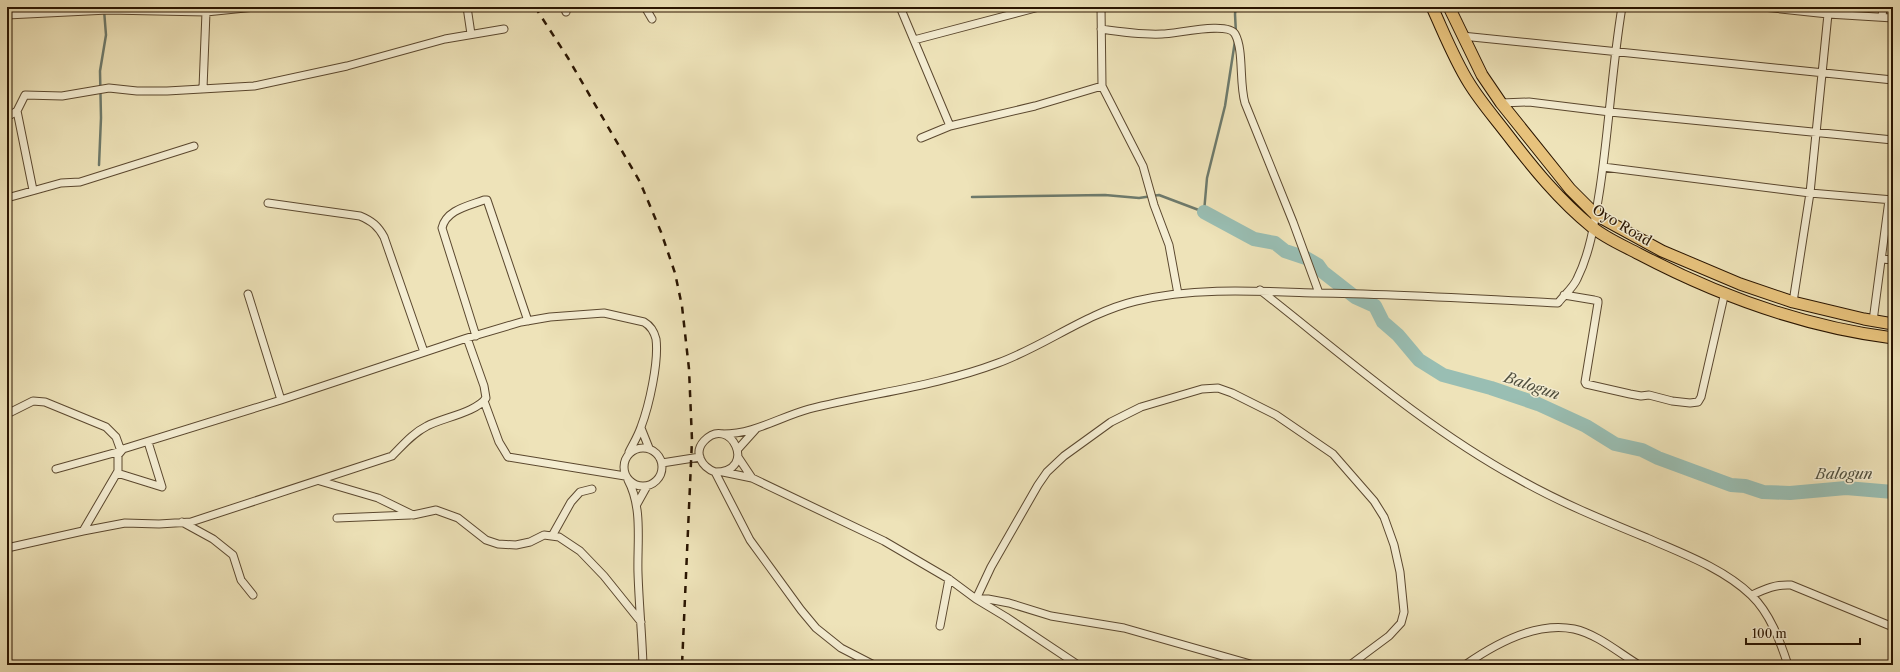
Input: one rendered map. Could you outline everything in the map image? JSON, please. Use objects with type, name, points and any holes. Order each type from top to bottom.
[{"type":"main road","name":"Oyo Road","points":[[1432,7],[1466,77],[1495,119],[1557,196],[1593,229],[1657,263],[1725,292],[1788,315],[1861,333],[1893,338]]},
{"type":"main road","name":"Oyo Road","points":[[1449,7],[1482,75],[1501,103],[1570,189],[1596,215],[1662,251],[1740,284],[1793,302],[1893,324]]},
{"type":"street","points":[[7,15],[17,10],[206,12],[255,7]]},
{"type":"street","points":[[467,7],[471,34]]},
{"type":"street","points":[[646,7],[652,19]]},
{"type":"street","points":[[900,7],[950,126]]},
{"type":"street","points":[[914,40],[1039,7]]},
{"type":"street","points":[[1101,7],[1102,86],[1143,166],[1152,200],[1169,245],[1178,294]]},
{"type":"street","points":[[1078,665],[949,579],[884,541],[752,478],[708,470],[700,457],[702,442],[708,437],[723,434],[736,434],[756,429],[805,411],[845,400],[958,377],[1000,363],[1091,317],[1113,308],[1135,301],[1178,294],[1260,290],[1558,303],[1576,281],[1582,268],[1593,229],[1603,167],[1610,112],[1615,52],[1622,7]]},
{"type":"street","points":[[1763,7],[1828,14],[1893,18]]},
{"type":"street","points":[[1882,17],[1883,7]]},
{"type":"street","points":[[203,88],[206,12]]},
{"type":"street","points":[[1793,302],[1818,133],[1828,14]]},
{"type":"street","points":[[33,190],[17,111],[24,95],[62,96],[109,88],[137,91],[167,91],[254,86],[347,66],[445,38],[504,29]]},
{"type":"street","points":[[1101,29],[1135,34],[1161,34],[1214,29],[1229,29],[1235,33],[1238,41],[1242,92],[1245,103],[1319,293]]},
{"type":"street","points":[[1462,36],[1893,80]]},
{"type":"street","points":[[921,138],[950,126],[1035,106],[1102,86]]},
{"type":"street","points":[[1501,103],[1529,102],[1610,112],[1893,140]]},
{"type":"street","points":[[7,117],[17,111]]},
{"type":"street","points":[[7,198],[61,183],[80,182],[194,146]]},
{"type":"street","points":[[1603,167],[1810,193],[1891,200],[1874,321]]},
{"type":"street","points":[[476,336],[442,228],[443,223],[451,214],[484,200],[487,200],[528,321]]},
{"type":"street","points":[[268,203],[360,216],[370,220],[379,227],[384,237],[424,352]]},
{"type":"street","points":[[1882,259],[1893,260]]},
{"type":"street","points":[[1260,290],[1457,442],[1517,478],[1572,507],[1698,560],[1752,595],[1769,620],[1780,642],[1788,665]]},
{"type":"street","points":[[1564,296],[1598,301],[1584,382],[1586,384],[1630,394],[1641,396],[1649,395],[1672,401],[1690,403],[1698,402],[1701,397],[1725,292]]},
{"type":"street","points":[[248,294],[281,400]]},
{"type":"street","points":[[56,469],[121,451],[281,400],[466,338],[528,321],[550,317],[604,313],[650,325],[656,339],[648,405],[641,428],[623,466],[634,491],[637,504],[643,665]]},
{"type":"street","points":[[466,338],[484,386],[486,394],[484,402],[498,442],[508,457],[627,478],[636,486],[647,486],[659,478],[662,463],[657,454],[648,448],[638,448],[629,452]]},
{"type":"street","points":[[976,598],[991,567],[1038,485],[1047,472],[1064,456],[1111,422],[1141,407],[1202,390],[1218,388],[1232,393],[1276,415],[1332,454],[1374,501],[1384,517],[1394,545],[1400,572],[1404,612],[1400,623],[1389,636],[1350,665]]},
{"type":"street","points":[[7,414],[33,401],[45,402],[106,427],[116,437],[121,451]]},
{"type":"street","points":[[7,548],[125,523],[159,524],[191,522],[392,456],[416,432],[484,402]]},
{"type":"street","points":[[641,428],[648,448]]},
{"type":"street","points":[[719,472],[730,469],[735,464],[738,453],[756,429]]},
{"type":"street","points":[[723,434],[730,437],[735,442],[738,453],[752,478]]},
{"type":"street","points":[[117,473],[162,487],[148,442]]},
{"type":"street","points":[[83,531],[117,473],[118,455],[121,451]]},
{"type":"street","points":[[662,463],[700,457]]},
{"type":"street","points":[[719,472],[750,540],[801,610],[816,628],[840,648],[874,665]]},
{"type":"street","points":[[320,480],[378,498],[413,515]]},
{"type":"street","points":[[637,504],[647,486]]},
{"type":"street","points":[[552,536],[571,502],[580,492],[592,489]]},
{"type":"street","points":[[337,518],[413,515],[436,510],[458,518],[486,540],[498,544],[516,545],[530,542],[544,535],[559,537],[580,552],[604,576],[641,622]]},
{"type":"street","points":[[182,522],[213,539],[233,555],[241,580],[253,595]]},
{"type":"street","points":[[940,626],[949,579]]},
{"type":"street","points":[[1752,595],[1781,584],[1791,585],[1893,627]]},
{"type":"street","points":[[976,598],[1009,603],[1051,616],[1124,628],[1254,665]]},
{"type":"street","points":[[1465,665],[1504,642],[1526,633],[1552,627],[1574,629],[1596,638],[1639,665]]},
{"type":"waterway","points":[[1236,7],[1236,34]]},
{"type":"waterway","points":[[99,165],[101,118],[100,71],[106,35],[104,10]]},
{"type":"waterway","points":[[972,197],[1105,195],[1139,198],[1159,195],[1204,212],[1207,178],[1225,106],[1235,41]]},
{"type":"waterway","name":"Balogun","points":[[1204,212],[1254,239],[1275,243],[1285,251],[1306,258],[1318,265],[1323,272],[1355,297],[1375,306],[1383,322],[1398,335],[1419,360],[1443,375],[1491,388],[1538,404],[1586,426],[1615,444],[1642,450],[1658,458],[1731,485],[1745,486],[1763,492],[1790,493],[1846,488],[1893,492]]},
{"type":"railway","points":[[535,7],[568,58],[640,182],[661,232],[675,273],[682,306],[689,369],[692,440],[682,665]]}]
